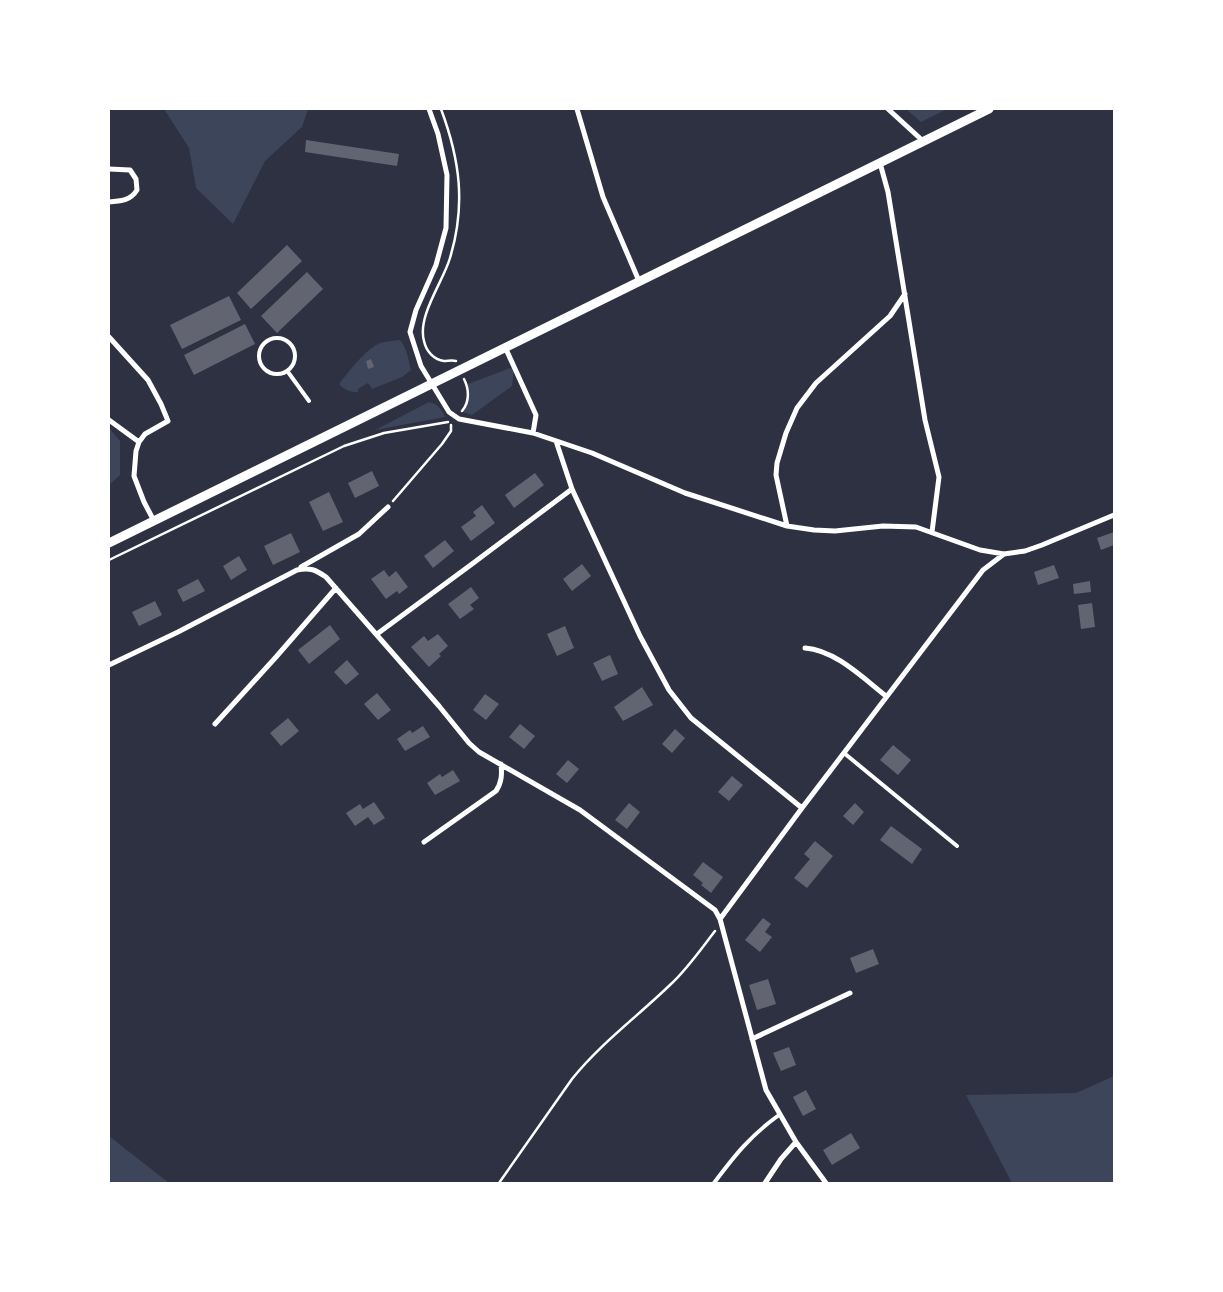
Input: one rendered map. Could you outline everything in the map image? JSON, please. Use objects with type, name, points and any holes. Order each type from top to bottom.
[{"type":"street","points":[[429,109],[438,134],[447,176],[446,228],[436,264],[416,310],[410,332],[421,366],[453,419],[533,432],[556,442],[592,453],[685,493],[788,526],[814,530],[835,531],[883,526],[916,527],[980,550],[1004,554],[1026,551],[1042,546],[1114,515]]},
{"type":"street","points":[[577,109],[602,197],[639,281]]},
{"type":"street","points":[[888,109],[923,141]]},
{"type":"street","points":[[109,543],[989,109]]},
{"type":"street","points":[[880,163],[888,192],[925,420],[938,477],[932,532]]},
{"type":"street","points":[[109,169],[130,170],[136,178],[137,190],[132,197],[109,202]]},
{"type":"street","points":[[788,526],[776,475],[777,464],[786,433],[797,408],[816,382],[890,316],[905,294]]},
{"type":"street","points":[[109,338],[148,380],[162,404],[168,422],[146,434],[138,442],[134,476],[154,521]]},
{"type":"street","points":[[505,347],[536,415],[533,432]]},
{"type":"street","points":[[109,420],[138,442]]},
{"type":"street","points":[[556,442],[572,489],[640,636],[669,690],[691,718],[802,808]]},
{"type":"street","points":[[377,634],[572,489]]},
{"type":"street","points":[[109,666],[296,570],[359,534],[388,506]]},
{"type":"street","points":[[720,919],[886,696],[983,570],[1004,554]]},
{"type":"street","points":[[296,570],[305,568],[315,569],[326,577],[469,743],[479,752],[580,810],[715,910],[720,919],[763,1081],[779,1115],[826,1183]]},
{"type":"street","points":[[215,724],[336,588]]},
{"type":"street","points":[[805,648],[816,648],[832,655],[886,696]]},
{"type":"street","points":[[424,842],[496,790],[501,784],[501,764]]},
{"type":"street","points":[[752,1039],[850,993]]},
{"type":"street","points":[[765,1183],[781,1159],[796,1142]]},
{"type":"lane","points":[[274,338],[281,339],[288,342],[292,347],[295,354],[294,361],[288,372],[272,374],[261,366],[259,352],[268,341],[274,338]]},
{"type":"lane","points":[[288,372],[309,402]]},
{"type":"lane","points":[[844,753],[957,846]]},
{"type":"lane","points":[[714,1183],[760,1128],[779,1115]]},
{"type":"path","points":[[109,560],[344,446],[384,433],[446,423],[465,409],[468,398],[468,386],[460,370],[454,360],[442,360],[432,356],[427,349],[423,337],[427,311],[450,259],[455,240],[460,204],[460,187],[455,151],[441,109]]},
{"type":"path","points":[[388,506],[442,444],[451,431],[453,419]]},
{"type":"path","points":[[499,1183],[578,1072],[602,1046],[683,972],[716,930],[720,919]]},
{"type":"shaded area","points":[[164,109],[308,109],[302,127],[265,161],[233,224],[196,188],[189,148]]},
{"type":"shaded area","points":[[906,109],[947,109],[921,122]]},
{"type":"shaded area","points":[[400,340],[406,351],[411,370],[402,377],[372,389],[368,383],[358,389],[358,392],[343,388],[339,384],[371,348],[388,341]]},
{"type":"shaded area","points":[[510,368],[514,370],[512,386],[472,415],[463,412],[468,393],[468,384]]},
{"type":"shaded area","points":[[429,402],[439,407],[445,417],[375,430]]},
{"type":"shaded area","points":[[109,428],[120,441],[120,475],[109,485]]},
{"type":"shaded area","points":[[1114,1076],[1114,1183],[1012,1183],[966,1095],[1076,1093]]},
{"type":"shaded area","points":[[109,1136],[169,1183],[109,1183]]},
{"type":"building","points":[[306,140],[399,154],[397,166],[305,152]]},
{"type":"building","points":[[287,245],[302,261],[251,309],[237,293]]},
{"type":"building","points":[[307,272],[323,289],[277,333],[261,316]]},
{"type":"building","points":[[229,296],[241,320],[182,349],[170,325]]},
{"type":"building","points":[[245,324],[255,344],[194,375],[184,355]]},
{"type":"building","points":[[371,359],[374,367],[368,369],[366,361]]},
{"type":"building","points":[[372,471],[379,486],[355,498],[348,483]]},
{"type":"building","points":[[535,473],[544,485],[514,508],[505,495]]},
{"type":"building","points":[[329,492],[343,522],[323,531],[309,502]]},
{"type":"building","points":[[482,505],[495,523],[471,541],[461,527],[476,516],[473,512]]},
{"type":"building","points":[[1114,532],[1114,545],[1101,550],[1097,538]]},
{"type":"building","points":[[291,533],[300,552],[273,565],[264,546]]},
{"type":"building","points":[[445,540],[454,551],[433,568],[424,556]]},
{"type":"building","points":[[239,556],[247,570],[231,580],[223,566]]},
{"type":"building","points":[[582,564],[591,576],[572,591],[563,579]]},
{"type":"building","points":[[1054,565],[1059,578],[1038,585],[1034,572]]},
{"type":"building","points":[[384,570],[389,577],[396,571],[408,587],[399,594],[397,591],[386,599],[371,579]]},
{"type":"building","points":[[198,579],[205,591],[183,602],[177,590]]},
{"type":"building","points":[[1090,581],[1091,592],[1074,594],[1073,584]]},
{"type":"building","points":[[471,587],[479,598],[470,605],[474,609],[460,619],[448,604]]},
{"type":"building","points":[[155,601],[162,615],[139,626],[132,612]]},
{"type":"building","points":[[1092,603],[1095,627],[1081,629],[1078,605]]},
{"type":"building","points":[[330,625],[340,639],[309,664],[298,650]]},
{"type":"building","points":[[565,626],[574,648],[557,656],[547,634]]},
{"type":"building","points":[[438,634],[448,646],[439,654],[441,656],[429,667],[411,647],[424,636],[428,641]]},
{"type":"building","points":[[610,655],[618,674],[602,681],[593,663]]},
{"type":"building","points":[[347,660],[359,674],[346,685],[334,672]]},
{"type":"building","points":[[642,687],[653,705],[623,721],[614,707]]},
{"type":"building","points":[[377,693],[391,710],[378,720],[364,704]]},
{"type":"building","points":[[485,694],[499,704],[486,720],[473,710]]},
{"type":"building","points":[[288,718],[299,731],[281,746],[270,733]]},
{"type":"building","points":[[520,724],[535,736],[524,749],[509,737]]},
{"type":"building","points":[[423,726],[430,737],[405,751],[397,739],[410,730],[412,733]]},
{"type":"building","points":[[675,729],[685,738],[672,753],[662,744]]},
{"type":"building","points":[[893,745],[911,760],[898,775],[880,760]]},
{"type":"building","points":[[568,760],[579,769],[567,783],[556,774]]},
{"type":"building","points":[[453,770],[460,781],[435,795],[427,783],[440,774],[442,777]]},
{"type":"building","points":[[732,776],[743,785],[729,801],[718,792]]},
{"type":"building","points":[[374,802],[385,818],[374,825],[368,817],[355,826],[346,813],[360,804],[363,809]]},
{"type":"building","points":[[629,803],[640,812],[627,829],[615,820]]},
{"type":"building","points":[[855,803],[864,812],[853,825],[843,816]]},
{"type":"building","points":[[891,826],[922,849],[912,864],[880,840]]},
{"type":"building","points":[[815,841],[833,856],[807,888],[794,878],[810,859],[804,854]]},
{"type":"building","points":[[703,862],[723,877],[711,893],[693,875]]},
{"type":"building","points":[[763,918],[771,924],[765,932],[772,937],[760,952],[745,940]]},
{"type":"building","points":[[873,949],[879,964],[856,973],[850,958]]},
{"type":"building","points":[[768,979],[776,1004],[757,1010],[749,985]]},
{"type":"building","points":[[789,1047],[796,1065],[781,1071],[773,1053]]},
{"type":"building","points":[[806,1090],[816,1109],[803,1116],[793,1097]]},
{"type":"building","points":[[851,1133],[860,1148],[832,1165],[823,1150]]}]
